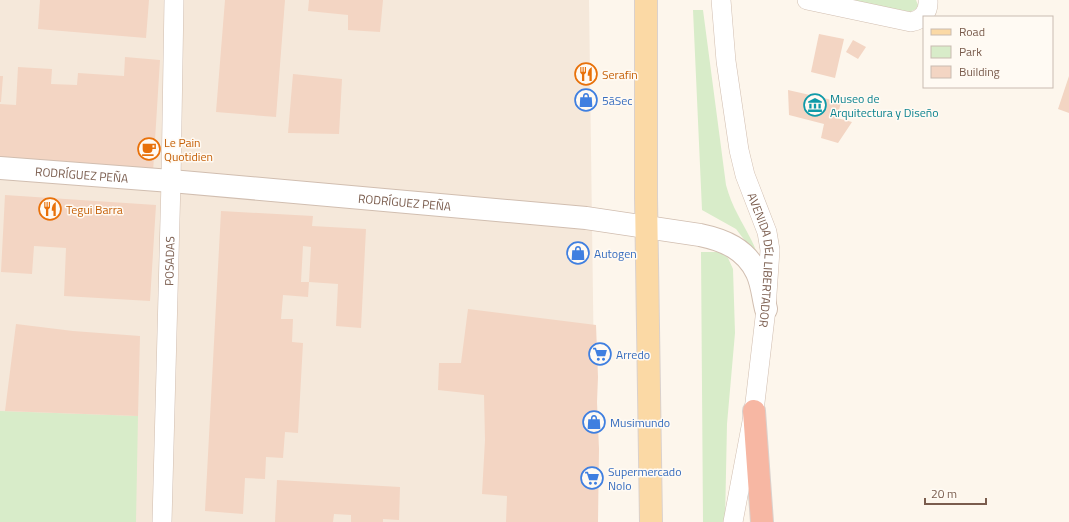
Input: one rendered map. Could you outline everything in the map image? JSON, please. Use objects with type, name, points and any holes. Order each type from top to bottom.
[{"type":"highway","points":[[754,411],[762,522]]},
{"type":"main road","points":[[646,0],[651,522]]},
{"type":"street","name":"POSADAS","points":[[162,522],[174,0]]},
{"type":"street","name":"AVENIDA DEL LIBERTADOR","points":[[721,0],[726,61],[739,150],[745,175],[767,232],[770,250],[766,309],[754,411],[734,522]]},
{"type":"street","points":[[808,0],[911,22],[923,17]]},
{"type":"street","points":[[924,16],[928,5],[928,0]]},
{"type":"street","name":"RODRÍGUEZ PEÑA","points":[[0,168],[171,181],[579,218],[647,227],[716,239],[731,245],[742,253],[758,273],[766,309]]},
{"type":"shaded area","points":[[0,0],[589,0],[596,522],[0,522]]},
{"type":"green space","points":[[852,0],[916,0],[918,5],[916,9],[910,12]]},
{"type":"green space","points":[[693,10],[703,10],[726,185],[733,204],[759,259],[736,229],[702,210]]},
{"type":"green space","points":[[701,252],[720,252],[724,254],[728,258],[733,269],[735,333],[727,424],[725,522],[703,522]]},
{"type":"green space","points":[[0,411],[138,416],[136,522],[0,522]]},
{"type":"building","points":[[40,0],[149,0],[146,38],[38,29]]},
{"type":"building","points":[[225,0],[285,0],[276,117],[216,112]]},
{"type":"building","points":[[309,0],[383,0],[380,32],[348,30],[348,15],[308,11]]},
{"type":"building","points":[[819,34],[844,39],[835,78],[811,72]]},
{"type":"building","points":[[853,40],[866,47],[858,59],[846,52]]},
{"type":"building","points":[[125,57],[160,60],[153,172],[0,162],[0,104],[16,105],[18,67],[52,69],[51,84],[77,85],[78,73],[124,76]]},
{"type":"building","points":[[293,74],[342,79],[339,134],[288,133]]},
{"type":"building","points":[[0,76],[3,76],[1,102],[0,102]]},
{"type":"building","points":[[1069,76],[1069,113],[1058,109]]},
{"type":"building","points":[[788,90],[841,102],[837,118],[852,122],[838,143],[821,138],[824,124],[789,115]]},
{"type":"building","points":[[5,195],[156,205],[150,301],[64,296],[66,248],[34,246],[32,274],[1,272]]},
{"type":"building","points":[[221,211],[313,216],[312,226],[366,229],[361,328],[336,326],[338,284],[309,282],[308,297],[283,295],[281,319],[293,319],[292,342],[303,343],[298,433],[285,432],[283,458],[266,457],[265,479],[245,478],[243,514],[205,511]],"holes":[[[303,246],[311,247],[309,282],[301,282]]]},
{"type":"building","points":[[468,309],[596,325],[599,449],[598,522],[506,522],[507,496],[482,494],[485,440],[484,395],[438,390],[439,363],[461,363]]},
{"type":"building","points":[[16,324],[73,331],[140,336],[138,416],[5,411]]},
{"type":"building","points":[[277,480],[400,487],[399,520],[383,519],[383,522],[351,522],[351,515],[334,514],[333,522],[275,522]]},
{"type":"place","name":"Serafin","points":[[586,74]]},
{"type":"place","name":"5āSec","points":[[586,100]]},
{"type":"place","name":"Museo de Arquitectura y Diseño","points":[[815,105]]},
{"type":"place","name":"Le Pain Quotidien","points":[[149,149]]},
{"type":"place","name":"Tegui Barra","points":[[50,209]]},
{"type":"place","name":"Autogen","points":[[578,253]]},
{"type":"place","name":"Arredo","points":[[600,354]]},
{"type":"place","name":"Musimundo","points":[[594,422]]},
{"type":"place","name":"Supermercado Nolo","points":[[592,478]]}]
